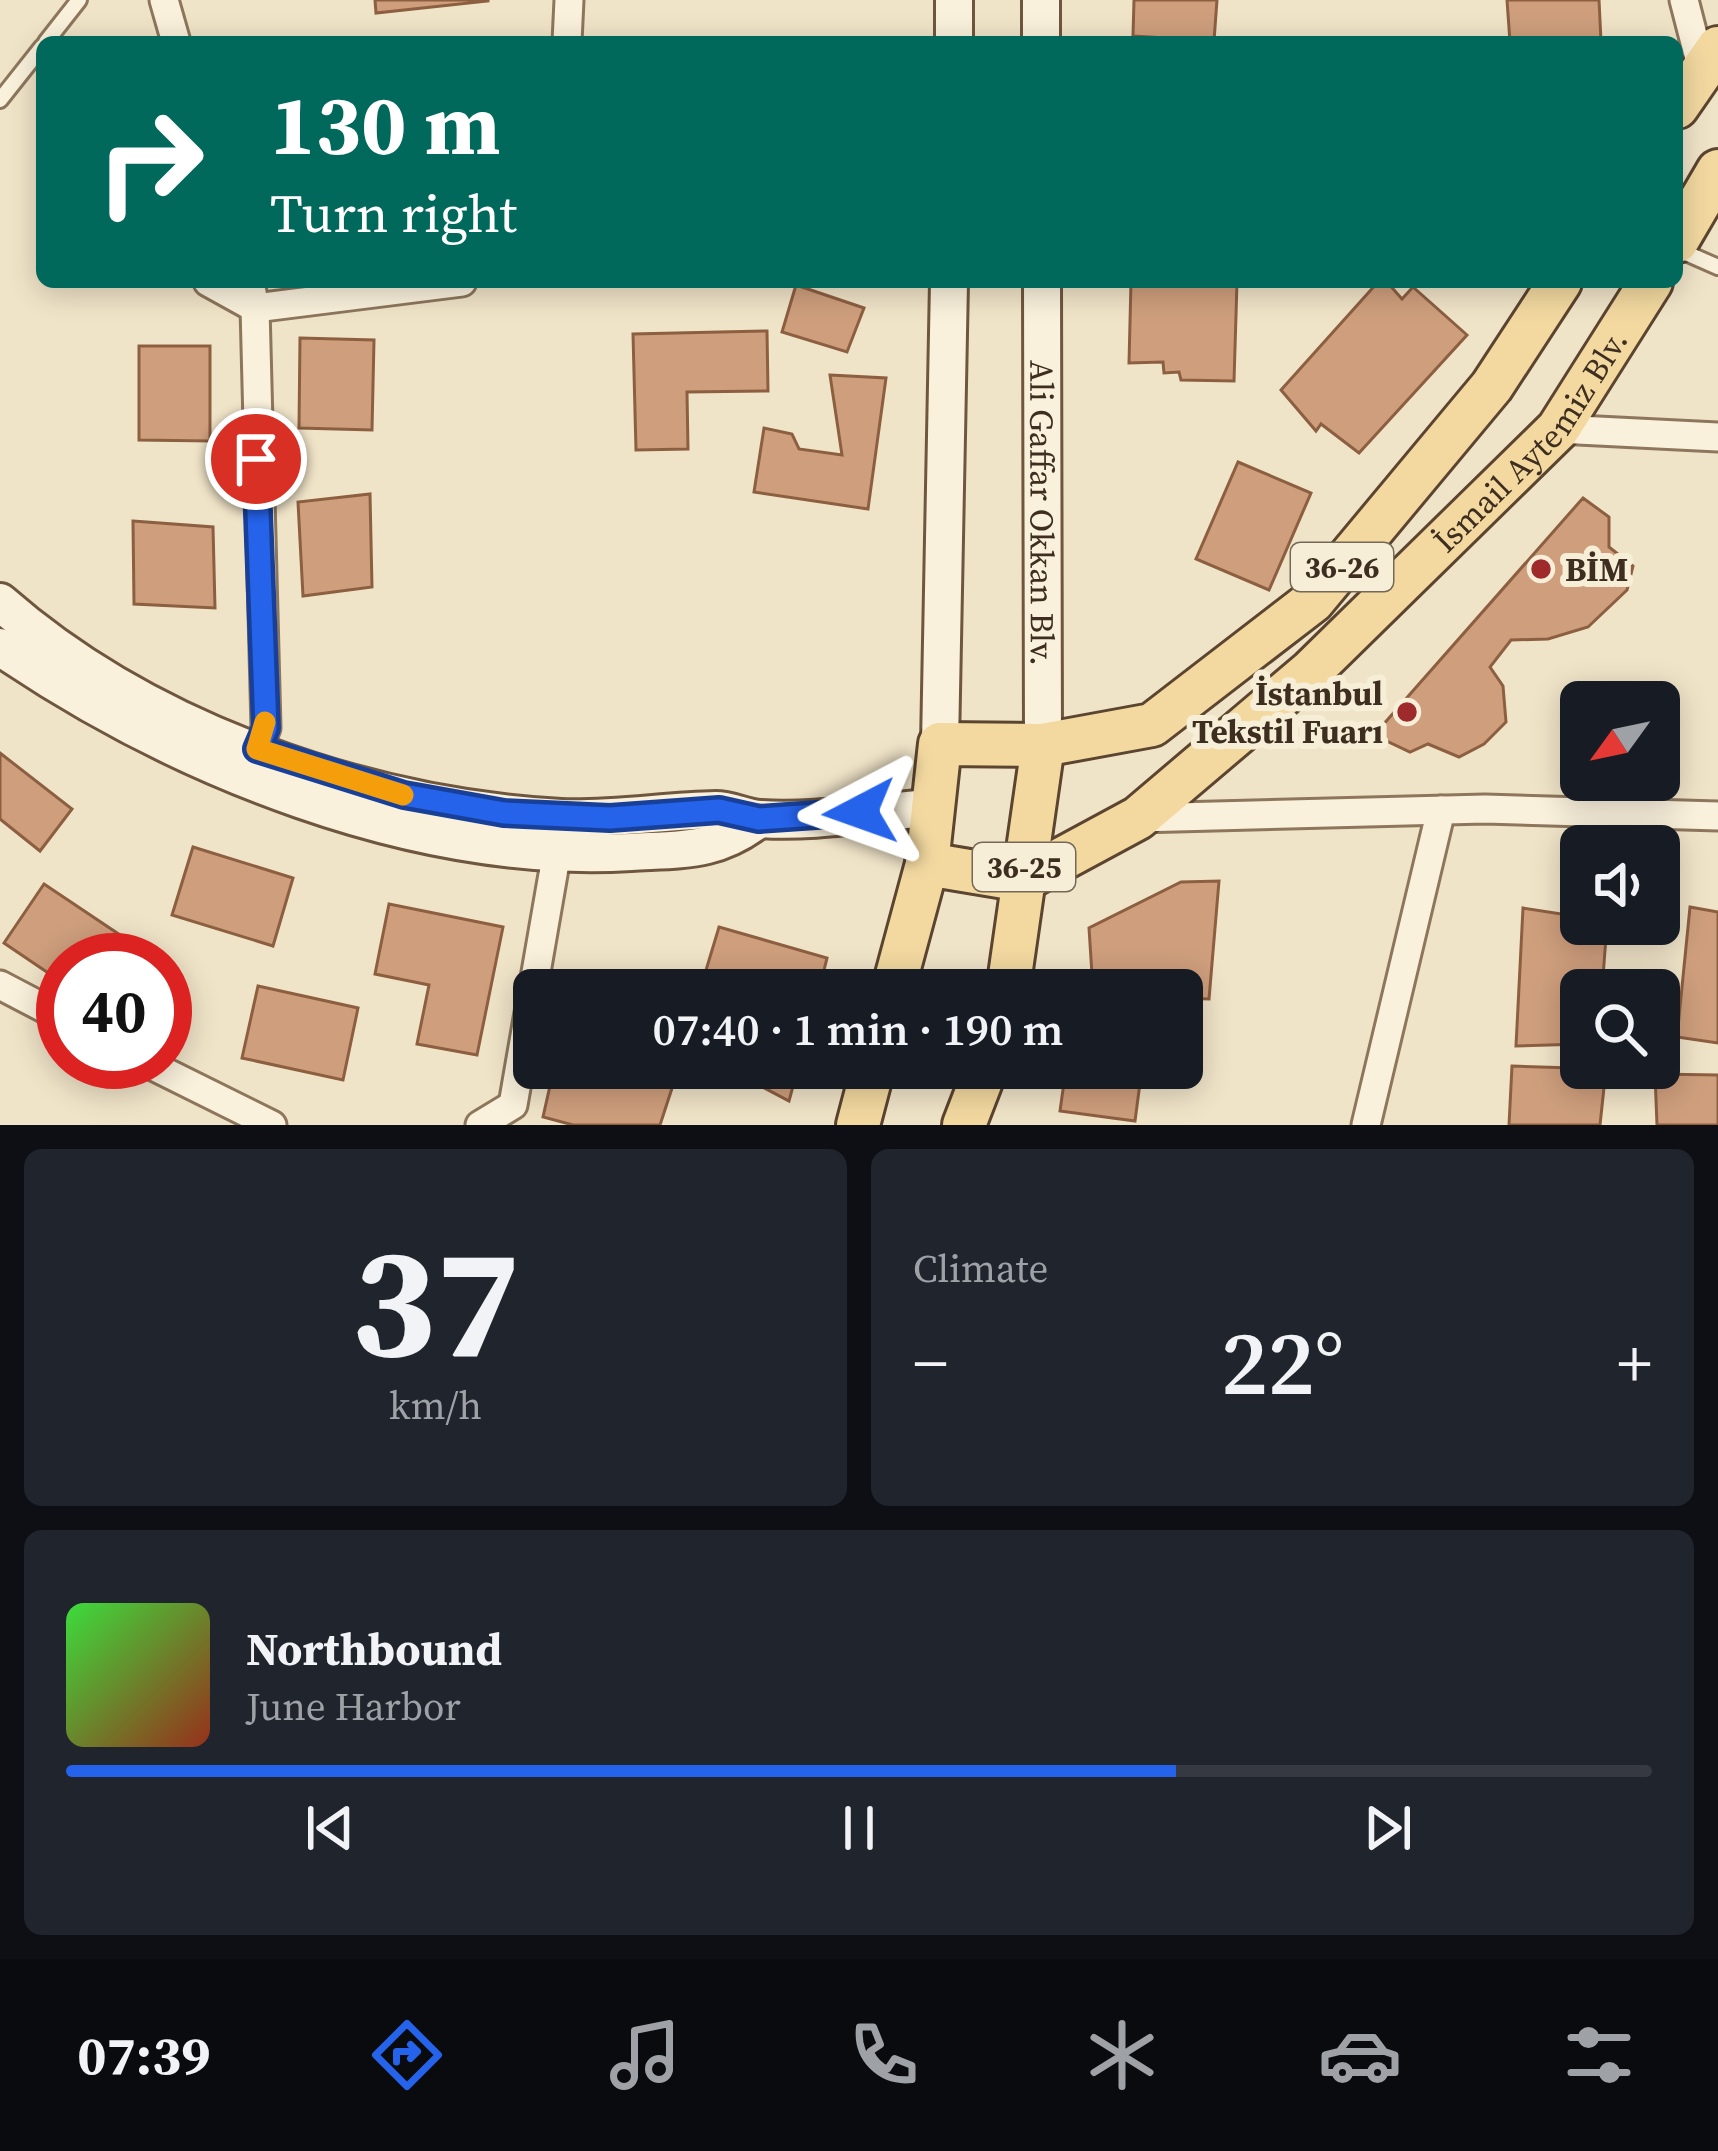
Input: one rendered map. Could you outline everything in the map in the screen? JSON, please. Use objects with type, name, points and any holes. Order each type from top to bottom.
[{"type":"main road","points":[[954,0],[954,36]]},
{"type":"main road","points":[[1041,0],[1041,36]]},
{"type":"main road","points":[[1683,100],[1713,66]]},
{"type":"main road","points":[[1683,234],[1718,171]]},
{"type":"main road","points":[[940,744],[949,288]]},
{"type":"main road","name":"Ali Gaffar Okkan Blv.","points":[[1042,288],[1043,745]]},
{"type":"main road","name":"İsmail Aytemiz Blv.","points":[[1043,745],[1152,725],[1313,601],[1492,386],[1549,288]]},
{"type":"main road","name":"İsmail Aytemiz Blv.","points":[[1022,880],[1138,818],[1311,670],[1558,429],[1647,288]]},
{"type":"main road","points":[[5,627],[127,689],[252,762],[560,835],[719,810],[759,819],[933,808]]},
{"type":"main road","name":"36-26","points":[[940,744],[1043,745]]},
{"type":"main road","name":"36-25","points":[[898,969],[926,864],[940,744]]},
{"type":"main road","name":"36-25","points":[[1011,969],[1043,745]]},
{"type":"main road","points":[[926,864],[1022,880]]},
{"type":"main road","points":[[858,1125],[867,1089]]},
{"type":"main road","points":[[964,1125],[978,1089]]},
{"type":"street","points":[[164,0],[174,36]]},
{"type":"street","points":[[567,36],[569,0]]},
{"type":"street","points":[[1684,0],[1713,66]]},
{"type":"street","points":[[252,762],[266,728],[252,295],[366,288]]},
{"type":"street","points":[[1558,429],[1718,437]]},
{"type":"street","points":[[1138,818],[1441,811],[1718,816]]},
{"type":"street","points":[[1366,1125],[1441,811]]},
{"type":"street","points":[[480,1125],[513,1105],[560,835]]},
{"type":"street","points":[[0,985],[36,1004]]},
{"type":"street","points":[[192,1085],[272,1125]]},
{"type":"lane","points":[[50,36],[79,0]]},
{"type":"lane","points":[[0,100],[36,54]]},
{"type":"lane","points":[[1683,248],[1718,267]]},
{"type":"building","points":[[375,0],[488,0],[488,1],[376,13]]},
{"type":"building","points":[[1134,0],[1217,0],[1214,36],[1133,36]]},
{"type":"building","points":[[1507,0],[1599,0],[1601,36],[1510,36]]},
{"type":"building","points":[[795,288],[864,308],[847,352],[782,332]]},
{"type":"building","points":[[1131,288],[1237,288],[1234,381],[1181,380],[1179,372],[1164,373],[1163,362],[1129,363]]},
{"type":"building","points":[[1373,288],[1392,288],[1402,299],[1414,288],[1467,335],[1359,453],[1321,424],[1316,431],[1281,390]]},
{"type":"building","points":[[767,331],[768,391],[687,392],[688,449],[636,450],[633,334]]},
{"type":"building","points":[[300,338],[374,340],[372,430],[299,428]]},
{"type":"building","points":[[139,346],[210,346],[210,441],[139,440]]},
{"type":"building","points":[[830,375],[886,378],[868,509],[754,492],[764,428],[792,434],[799,449],[842,455]]},
{"type":"building","points":[[1238,462],[1311,493],[1269,590],[1196,559]]},
{"type":"building","points":[[370,494],[372,587],[303,596],[298,502]]},
{"type":"building","points":[[1583,498],[1609,517],[1609,547],[1633,566],[1627,590],[1588,627],[1548,639],[1511,640],[1490,667],[1503,686],[1506,722],[1484,744],[1459,757],[1428,744],[1410,752],[1374,735]]},
{"type":"building","points":[[133,521],[213,527],[215,608],[134,604]]},
{"type":"building","points":[[0,753],[72,809],[40,851],[0,819]]},
{"type":"building","points":[[193,847],[293,878],[273,946],[172,915]]},
{"type":"building","points":[[1219,881],[1209,999],[1203,999],[1203,969],[1092,969],[1089,928],[1181,882]]},
{"type":"building","points":[[44,884],[117,933],[36,933],[36,965],[4,943]]},
{"type":"building","points":[[389,904],[503,927],[477,1055],[417,1044],[429,985],[375,974]]},
{"type":"building","points":[[1690,907],[1718,912],[1718,1043],[1680,1037]]},
{"type":"building","points":[[1523,908],[1560,914],[1560,945],[1605,945],[1604,969],[1560,969],[1560,1045],[1516,1046]]},
{"type":"building","points":[[719,927],[827,958],[824,969],[706,969]]},
{"type":"building","points":[[258,986],[358,1008],[343,1080],[242,1058]]},
{"type":"building","points":[[1512,1066],[1560,1068],[1560,1089],[1604,1089],[1600,1125],[1509,1125]]},
{"type":"building","points":[[1680,1074],[1718,1075],[1718,1125],[1657,1125],[1656,1089],[1680,1089]]},
{"type":"building","points":[[549,1089],[672,1089],[660,1125],[573,1125],[543,1117]]},
{"type":"building","points":[[766,1089],[792,1089],[789,1101]]},
{"type":"building","points":[[1063,1089],[1139,1089],[1135,1121],[1060,1111]]},
{"type":"slow traffic","points":[[265,722],[257,749],[403,795]]},
{"type":"place","name":"BİM","points":[[1541,569]]},
{"type":"place","name":"İstanbul Tekstil Fuarı","points":[[1407,712]]},
{"type":"route","points":[[256,459],[266,728],[257,749],[353,782],[504,813],[610,818],[719,810],[759,819],[860,812]]}]
